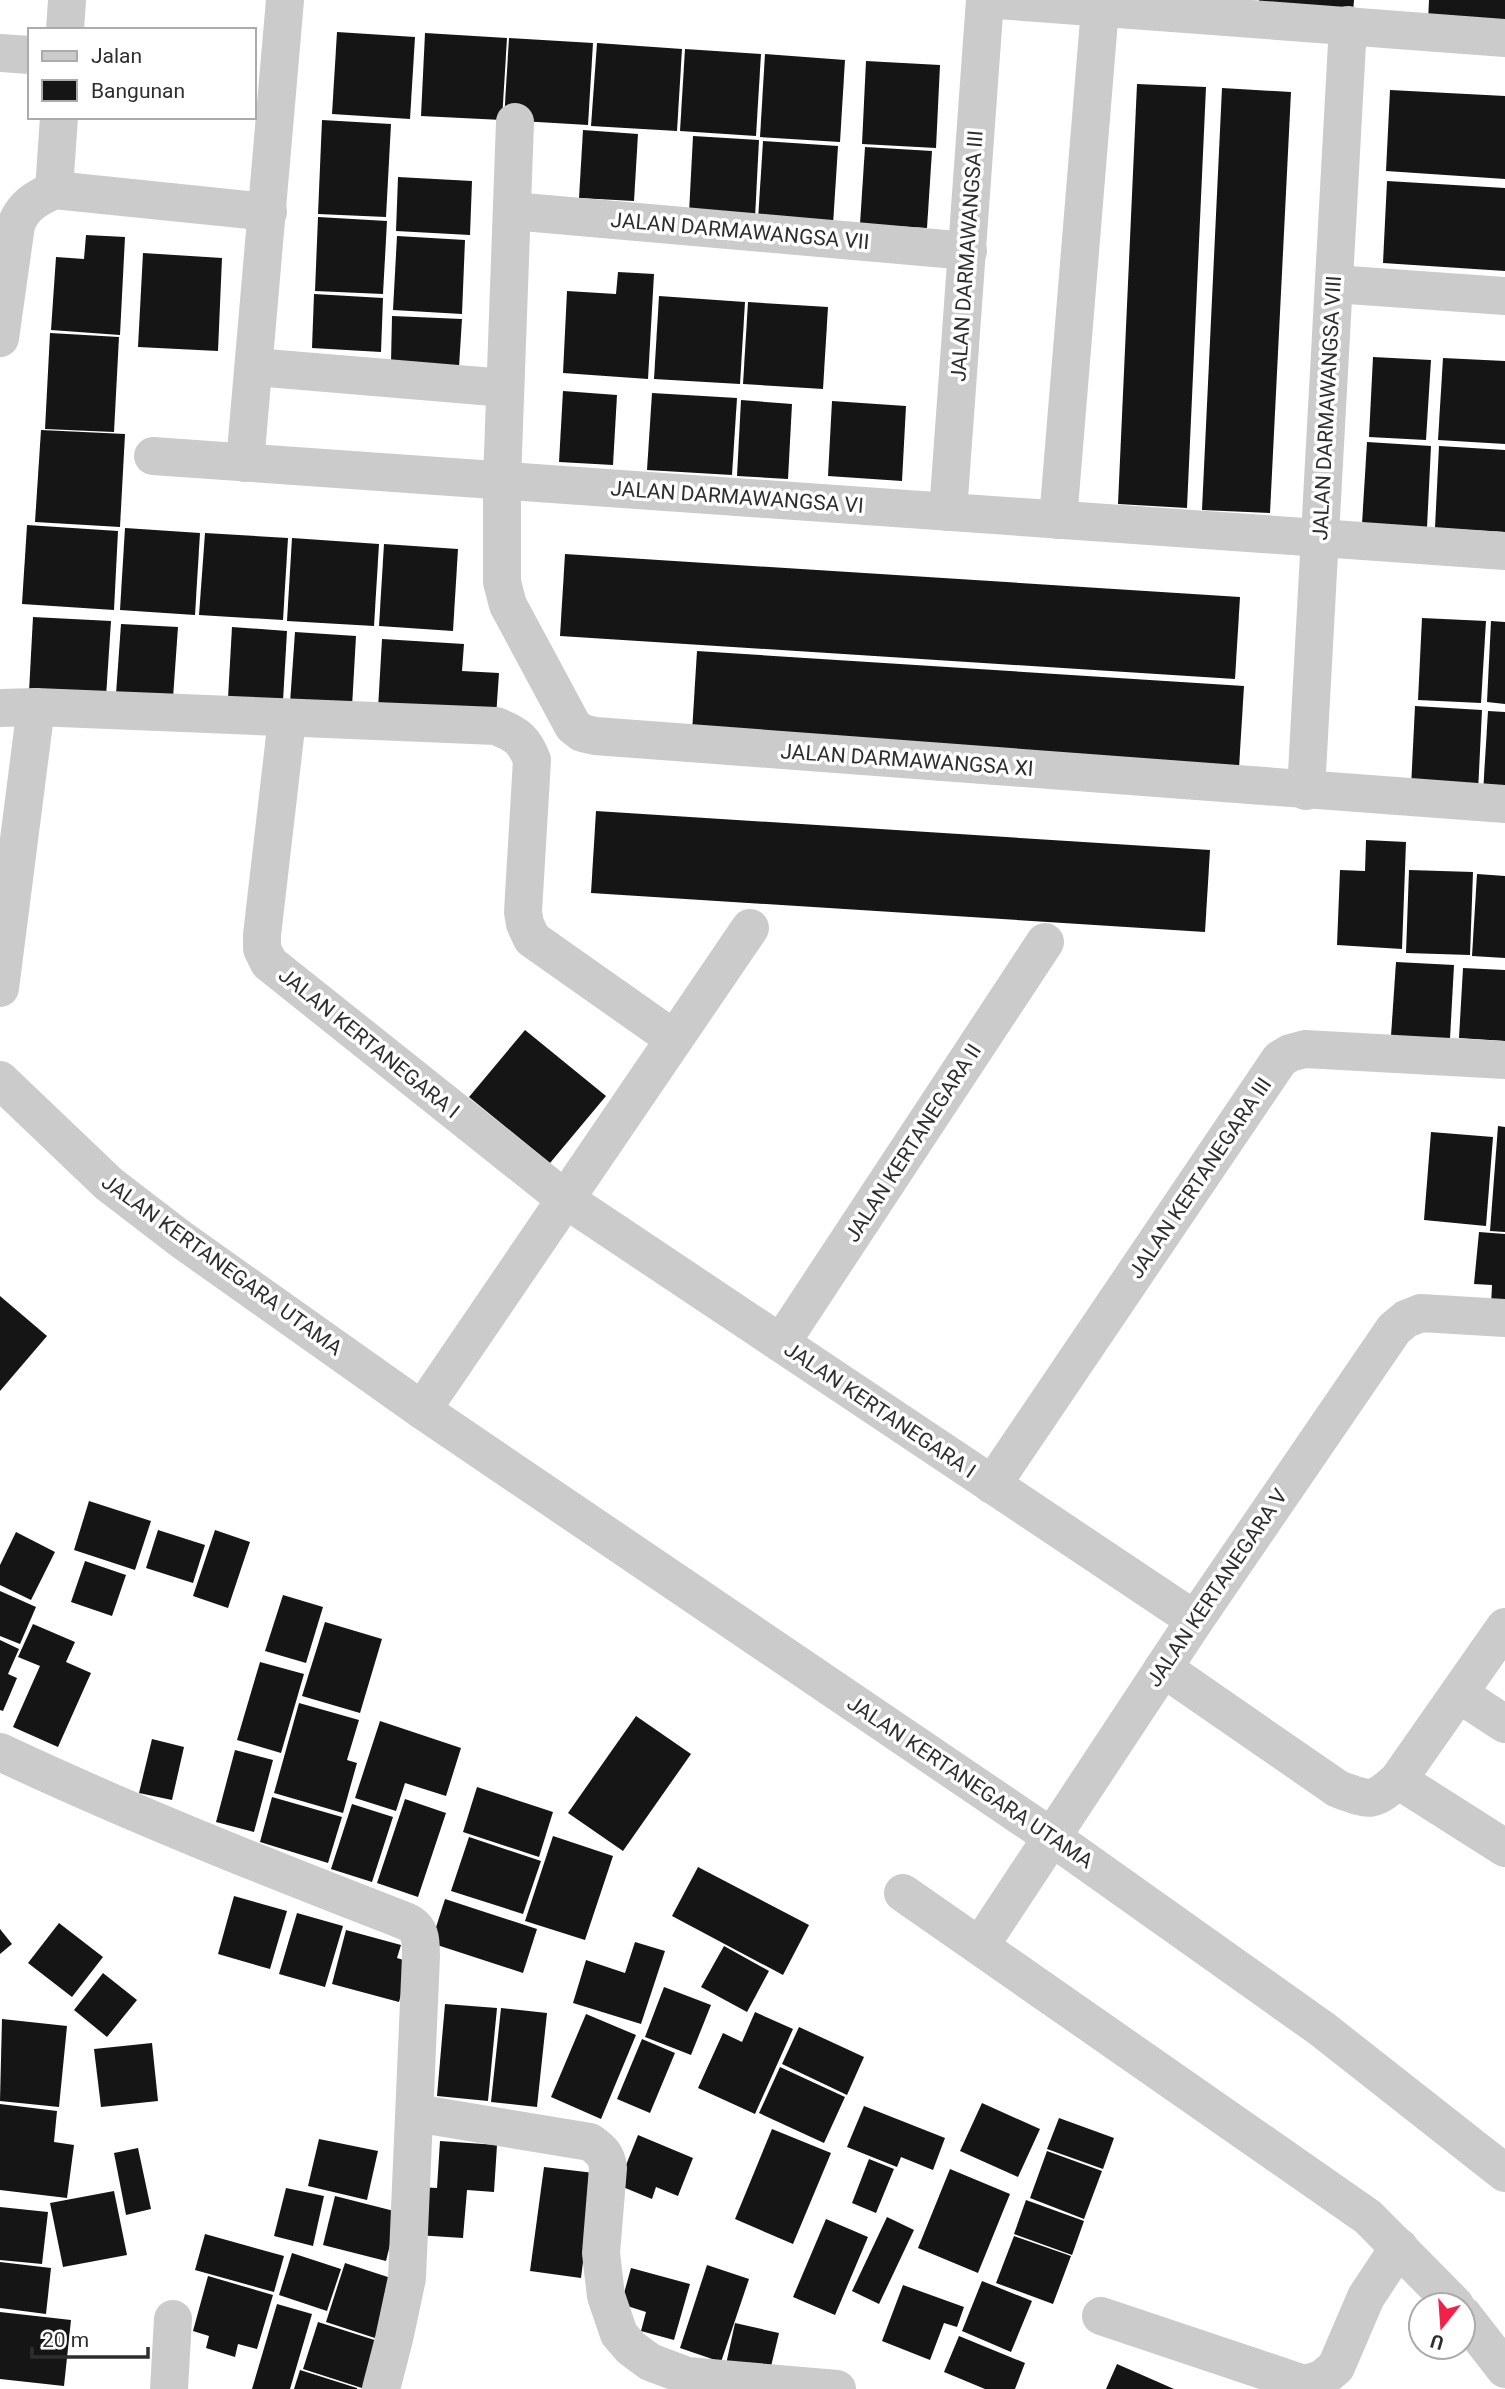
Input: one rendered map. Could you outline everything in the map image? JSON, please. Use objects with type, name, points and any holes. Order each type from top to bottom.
[{"type":"street","points":[[65,28],[67,0]]},
{"type":"street","points":[[245,463],[285,0]]},
{"type":"street","name":"JALAN DARMAWANGSA III","points":[[948,512],[985,0]]},
{"type":"street","points":[[997,0],[1348,25],[1389,14],[1505,38]]},
{"type":"street","points":[[1058,520],[1100,8]]},
{"type":"street","name":"JALAN DARMAWANGSA VIII","points":[[1306,791],[1348,25]]},
{"type":"street","points":[[0,52],[28,55]]},
{"type":"street","points":[[54,190],[59,119]]},
{"type":"street","points":[[502,481],[515,122]]},
{"type":"street","points":[[0,338],[16,225],[21,211],[32,201],[54,190],[268,212]]},
{"type":"street","name":"JALAN DARMAWANGSA VII","points":[[512,211],[968,251]]},
{"type":"street","points":[[1334,284],[1505,296]]},
{"type":"street","points":[[254,367],[505,388]]},
{"type":"street","name":"JALAN DARMAWANGSA VI","points":[[153,456],[1505,551]]},
{"type":"street","name":"JALAN DARMAWANGSA XI","points":[[502,481],[502,582],[508,605],[573,726],[582,733],[1306,791],[1505,804]]},
{"type":"street","points":[[0,988],[18,708],[496,726],[512,732],[526,744],[533,760],[523,912],[532,939],[674,1039]]},
{"type":"street","name":"JALAN KERTANEGARA I","points":[[287,719],[262,934],[262,949],[269,964],[565,1199],[1195,1619]]},
{"type":"street","points":[[422,1410],[750,928]]},
{"type":"street","name":"JALAN KERTANEGARA II","points":[[781,1343],[1045,942]]},
{"type":"street","name":"JALAN KERTANEGARA III","points":[[992,1485],[1280,1059],[1305,1049],[1505,1060]]},
{"type":"street","name":"JALAN KERTANEGARA UTAMA","points":[[0,1080],[109,1184],[182,1240],[422,1410],[1053,1838],[1322,2029],[1505,2173]]},
{"type":"street","name":"JALAN KERTANEGARA V","points":[[980,1946],[1195,1619],[1394,1329],[1406,1319],[1421,1313],[1505,1318]]},
{"type":"street","points":[[1163,1668],[1338,1789],[1368,1799],[1378,1798],[1398,1780],[1505,1627]]},
{"type":"street","points":[[1459,1694],[1505,1724]]},
{"type":"street","points":[[0,1752],[72,1786],[229,1852],[415,1925],[421,1939],[407,2278],[381,2389]]},
{"type":"street","points":[[1398,1780],[1505,1848]]},
{"type":"street","points":[[903,1894],[1368,2217],[1441,2291]]},
{"type":"street","points":[[415,2113],[590,2142],[600,2149],[607,2159],[608,2168],[601,2253],[606,2296],[619,2334],[631,2348],[650,2361],[687,2376],[837,2389]]},
{"type":"street","points":[[1101,2316],[1304,2385],[1322,2379],[1336,2367],[1366,2297],[1399,2247]]},
{"type":"street","points":[[170,2389],[173,2319]]},
{"type":"street","points":[[1477,2333],[1505,2369]]},
{"type":"building","points":[[1259,0],[1354,0],[1353,13],[1259,7]]},
{"type":"building","points":[[1429,0],[1505,0],[1505,27],[1428,22]]},
{"type":"building","points":[[337,32],[415,37],[410,119],[332,114]]},
{"type":"building","points":[[425,33],[507,38],[502,120],[421,116]]},
{"type":"building","points":[[509,38],[593,43],[588,125],[504,120]]},
{"type":"building","points":[[597,43],[682,49],[677,131],[591,126]]},
{"type":"building","points":[[685,49],[761,54],[756,136],[680,131]]},
{"type":"building","points":[[765,54],[845,60],[840,142],[760,137]]},
{"type":"building","points":[[866,61],[940,65],[936,148],[862,144]]},
{"type":"building","points":[[1137,84],[1206,87],[1187,508],[1118,504]]},
{"type":"building","points":[[1222,88],[1291,92],[1270,513],[1202,510]]},
{"type":"building","points":[[1390,90],[1505,96],[1505,179],[1386,171]]},
{"type":"building","points":[[322,120],[391,124],[386,217],[318,214]]},
{"type":"building","points":[[583,130],[638,134],[634,201],[579,198]]},
{"type":"building","points":[[693,136],[759,140],[755,218],[689,213]]},
{"type":"building","points":[[763,141],[838,146],[833,225],[758,220]]},
{"type":"building","points":[[865,147],[932,151],[927,228],[860,224]]},
{"type":"building","points":[[398,177],[472,181],[470,235],[396,231]]},
{"type":"building","points":[[1387,181],[1505,188],[1505,271],[1383,263]]},
{"type":"building","points":[[318,217],[387,221],[383,294],[315,291]]},
{"type":"building","points":[[86,235],[125,237],[120,335],[51,330],[56,257],[84,259]]},
{"type":"building","points":[[397,236],[465,240],[462,314],[393,310]]},
{"type":"building","points":[[143,253],[222,258],[218,351],[138,347]]},
{"type":"building","points":[[618,272],[654,274],[648,379],[563,373],[567,291],[616,294]]},
{"type":"building","points":[[314,294],[383,298],[381,352],[312,348]]},
{"type":"building","points":[[659,296],[745,302],[740,384],[654,379]]},
{"type":"building","points":[[748,302],[828,307],[823,389],[743,384]]},
{"type":"building","points":[[392,316],[462,319],[459,367],[391,363]]},
{"type":"building","points":[[50,333],[119,337],[114,432],[45,429]]},
{"type":"building","points":[[1373,357],[1431,360],[1426,440],[1369,437]]},
{"type":"building","points":[[1443,358],[1505,361],[1505,444],[1438,440]]},
{"type":"building","points":[[563,391],[617,395],[613,465],[559,462]]},
{"type":"building","points":[[652,393],[737,398],[732,475],[647,470]]},
{"type":"building","points":[[741,400],[792,404],[788,479],[737,476]]},
{"type":"building","points":[[832,401],[906,406],[902,481],[828,476]]},
{"type":"building","points":[[41,430],[125,434],[120,527],[35,522]]},
{"type":"building","points":[[1367,442],[1431,446],[1427,528],[1362,524]]},
{"type":"building","points":[[1439,446],[1505,450],[1505,532],[1435,528]]},
{"type":"building","points":[[27,525],[118,531],[114,610],[22,604]]},
{"type":"building","points":[[125,528],[200,533],[195,615],[120,610]]},
{"type":"building","points":[[205,533],[288,538],[283,620],[199,615]]},
{"type":"building","points":[[292,538],[379,544],[374,626],[287,621]]},
{"type":"building","points":[[384,544],[458,549],[453,631],[379,626]]},
{"type":"building","points":[[565,554],[1240,597],[1235,679],[560,636]]},
{"type":"building","points":[[33,617],[111,621],[106,697],[29,692]]},
{"type":"building","points":[[1422,618],[1486,621],[1481,703],[1418,700]]},
{"type":"building","points":[[1491,621],[1505,622],[1505,704],[1487,702]]},
{"type":"building","points":[[121,624],[178,627],[173,698],[116,694]]},
{"type":"building","points":[[232,627],[287,631],[283,701],[228,698]]},
{"type":"building","points":[[295,632],[356,636],[352,707],[290,703]]},
{"type":"building","points":[[382,639],[464,644],[462,671],[499,673],[496,717],[378,709]]},
{"type":"building","points":[[697,651],[1244,686],[1239,768],[692,732]]},
{"type":"building","points":[[1415,706],[1482,710],[1478,792],[1411,788]]},
{"type":"building","points":[[1488,711],[1505,712],[1505,794],[1483,793]]},
{"type":"building","points":[[596,811],[1210,850],[1205,932],[591,893]]},
{"type":"building","points":[[1366,840],[1406,842],[1402,949],[1337,945],[1340,870],[1365,871]]},
{"type":"building","points":[[1409,870],[1473,872],[1470,955],[1406,953]]},
{"type":"building","points":[[1477,874],[1505,876],[1505,958],[1472,956]]},
{"type":"building","points":[[1396,962],[1454,965],[1450,1039],[1391,1036]]},
{"type":"building","points":[[1463,968],[1505,970],[1505,1041],[1459,1038]]},
{"type":"building","points":[[525,1030],[606,1096],[550,1163],[469,1097]]},
{"type":"building","points":[[1498,1126],[1505,1127],[1505,1232],[1490,1231]]},
{"type":"building","points":[[1431,1132],[1493,1137],[1486,1226],[1424,1220]]},
{"type":"building","points":[[1479,1232],[1505,1234],[1505,1307],[1491,1306],[1492,1285],[1474,1284]]},
{"type":"building","points":[[0,1296],[47,1336],[0,1391]]},
{"type":"building","points":[[89,1501],[151,1521],[135,1570],[74,1550]]},
{"type":"building","points":[[158,1530],[205,1545],[193,1583],[146,1568]]},
{"type":"building","points":[[215,1530],[250,1542],[228,1608],[193,1596]]},
{"type":"building","points":[[16,1532],[55,1552],[31,1600],[0,1585],[0,1565]]},
{"type":"building","points":[[85,1561],[126,1575],[112,1616],[71,1602]]},
{"type":"building","points":[[0,1591],[36,1607],[20,1644],[0,1636]]},
{"type":"building","points":[[283,1595],[323,1607],[306,1663],[265,1651]]},
{"type":"building","points":[[325,1622],[382,1639],[360,1713],[302,1696]]},
{"type":"building","points":[[33,1624],[75,1642],[66,1662],[91,1673],[58,1747],[13,1727],[40,1666],[18,1657]]},
{"type":"building","points":[[0,1640],[19,1649],[8,1674],[17,1678],[3,1711],[0,1710]]},
{"type":"building","points":[[260,1662],[304,1674],[281,1753],[237,1740]]},
{"type":"building","points":[[299,1703],[359,1720],[347,1760],[357,1763],[343,1813],[274,1793]]},
{"type":"building","points":[[636,1716],[691,1754],[623,1851],[568,1813]]},
{"type":"building","points":[[380,1721],[461,1748],[446,1796],[405,1783],[396,1811],[355,1798]]},
{"type":"building","points":[[152,1739],[184,1747],[172,1800],[139,1793]]},
{"type":"building","points":[[235,1750],[273,1760],[254,1832],[216,1822]]},
{"type":"building","points":[[477,1787],[553,1812],[539,1857],[463,1832]]},
{"type":"building","points":[[272,1797],[342,1817],[328,1863],[260,1842]]},
{"type":"building","points":[[405,1799],[446,1813],[418,1897],[377,1883]]},
{"type":"building","points":[[352,1804],[393,1817],[372,1882],[331,1869]]},
{"type":"building","points":[[553,1836],[613,1856],[585,1940],[525,1921]]},
{"type":"building","points":[[469,1837],[541,1861],[523,1914],[451,1891]]},
{"type":"building","points":[[698,1867],[809,1925],[783,1975],[672,1916]]},
{"type":"building","points":[[234,1896],[287,1911],[270,1969],[218,1954]]},
{"type":"building","points":[[445,1899],[537,1929],[523,1973],[431,1943]]},
{"type":"building","points":[[297,1913],[343,1926],[325,1987],[279,1974]]},
{"type":"building","points":[[59,1923],[103,1957],[72,1997],[28,1963]]},
{"type":"building","points":[[0,1929],[12,1944],[0,1954]]},
{"type":"building","points":[[346,1930],[401,1945],[397,1958],[410,1962],[399,2002],[332,1984]]},
{"type":"building","points":[[635,1942],[665,1951],[641,2024],[573,2003],[586,1960],[625,1973]]},
{"type":"building","points":[[724,1946],[769,1971],[747,2012],[701,1987]]},
{"type":"building","points":[[103,1973],[137,2000],[107,2037],[74,2010]]},
{"type":"building","points":[[664,1987],[711,2005],[691,2055],[645,2037]]},
{"type":"building","points":[[445,2004],[497,2008],[488,2101],[437,2096]]},
{"type":"building","points":[[501,2008],[547,2013],[537,2107],[491,2102]]},
{"type":"building","points":[[755,2012],[793,2029],[755,2114],[698,2088],[723,2033],[742,2042]]},
{"type":"building","points":[[586,2014],[636,2035],[601,2119],[551,2097]]},
{"type":"building","points":[[2,2019],[67,2026],[59,2107],[0,2101]]},
{"type":"building","points":[[799,2027],[864,2057],[847,2095],[782,2064]]},
{"type":"building","points":[[642,2039],[675,2053],[650,2113],[617,2099]]},
{"type":"building","points":[[152,2043],[158,2101],[101,2107],[94,2049]]},
{"type":"building","points":[[780,2067],[845,2097],[824,2143],[759,2113]]},
{"type":"building","points":[[982,2103],[1040,2129],[1018,2177],[960,2151]]},
{"type":"building","points":[[0,2104],[57,2111],[54,2142],[74,2145],[67,2198],[0,2190]]},
{"type":"building","points":[[864,2106],[945,2138],[933,2170],[901,2157],[897,2167],[847,2147]]},
{"type":"building","points":[[1059,2118],[1114,2138],[1103,2169],[1047,2149]]},
{"type":"building","points":[[772,2129],[831,2153],[793,2244],[735,2219]]},
{"type":"building","points":[[638,2135],[693,2158],[678,2196],[656,2187],[652,2199],[618,2185]]},
{"type":"building","points":[[319,2139],[378,2151],[367,2200],[308,2186]]},
{"type":"building","points":[[440,2141],[497,2145],[494,2192],[467,2190],[463,2238],[416,2235],[419,2187],[437,2188]]},
{"type":"building","points":[[138,2148],[151,2209],[126,2215],[114,2153]]},
{"type":"building","points":[[1047,2151],[1102,2171],[1084,2219],[1030,2198]]},
{"type":"building","points":[[869,2159],[894,2169],[876,2213],[852,2203]]},
{"type":"building","points":[[544,2167],[594,2173],[581,2278],[530,2271]]},
{"type":"building","points":[[950,2169],[1010,2194],[978,2273],[918,2248]]},
{"type":"building","points":[[286,2188],[324,2196],[313,2246],[274,2236]]},
{"type":"building","points":[[114,2191],[127,2255],[63,2267],[50,2203]]},
{"type":"building","points":[[335,2196],[398,2212],[386,2261],[323,2245]]},
{"type":"building","points":[[1026,2200],[1084,2221],[1072,2255],[1014,2234]]},
{"type":"building","points":[[0,2207],[48,2212],[42,2264],[0,2260]]},
{"type":"building","points":[[887,2217],[914,2230],[879,2304],[852,2291]]},
{"type":"building","points":[[826,2219],[868,2237],[835,2315],[793,2297]]},
{"type":"building","points":[[205,2234],[284,2256],[274,2292],[195,2270]]},
{"type":"building","points":[[1014,2236],[1071,2256],[1053,2304],[996,2283]]},
{"type":"building","points":[[292,2253],[341,2269],[327,2311],[279,2295]]},
{"type":"building","points":[[0,2262],[51,2268],[46,2314],[0,2308]]},
{"type":"building","points":[[345,2263],[400,2281],[381,2340],[326,2322]]},
{"type":"building","points":[[707,2265],[749,2279],[721,2362],[680,2348]]},
{"type":"building","points":[[631,2268],[690,2284],[674,2340],[641,2331],[646,2312],[621,2304]]},
{"type":"building","points":[[208,2276],[273,2295],[257,2349],[238,2344],[235,2357],[206,2348],[209,2336],[193,2331]]},
{"type":"building","points":[[982,2281],[1032,2301],[1011,2352],[962,2331]]},
{"type":"building","points":[[903,2285],[964,2307],[957,2327],[944,2323],[930,2360],[882,2341]]},
{"type":"building","points":[[277,2304],[312,2314],[290,2389],[252,2389]]},
{"type":"building","points":[[0,2312],[71,2320],[64,2386],[0,2379]]},
{"type":"building","points":[[318,2322],[384,2343],[365,2389],[303,2369]]},
{"type":"building","points":[[735,2323],[779,2333],[768,2379],[725,2369]]},
{"type":"building","points":[[959,2336],[1025,2363],[1015,2389],[985,2389],[944,2372]]},
{"type":"building","points":[[1117,2364],[1174,2389],[1106,2389]]},
{"type":"building","points":[[300,2370],[357,2388],[357,2389],[294,2389]]}]
